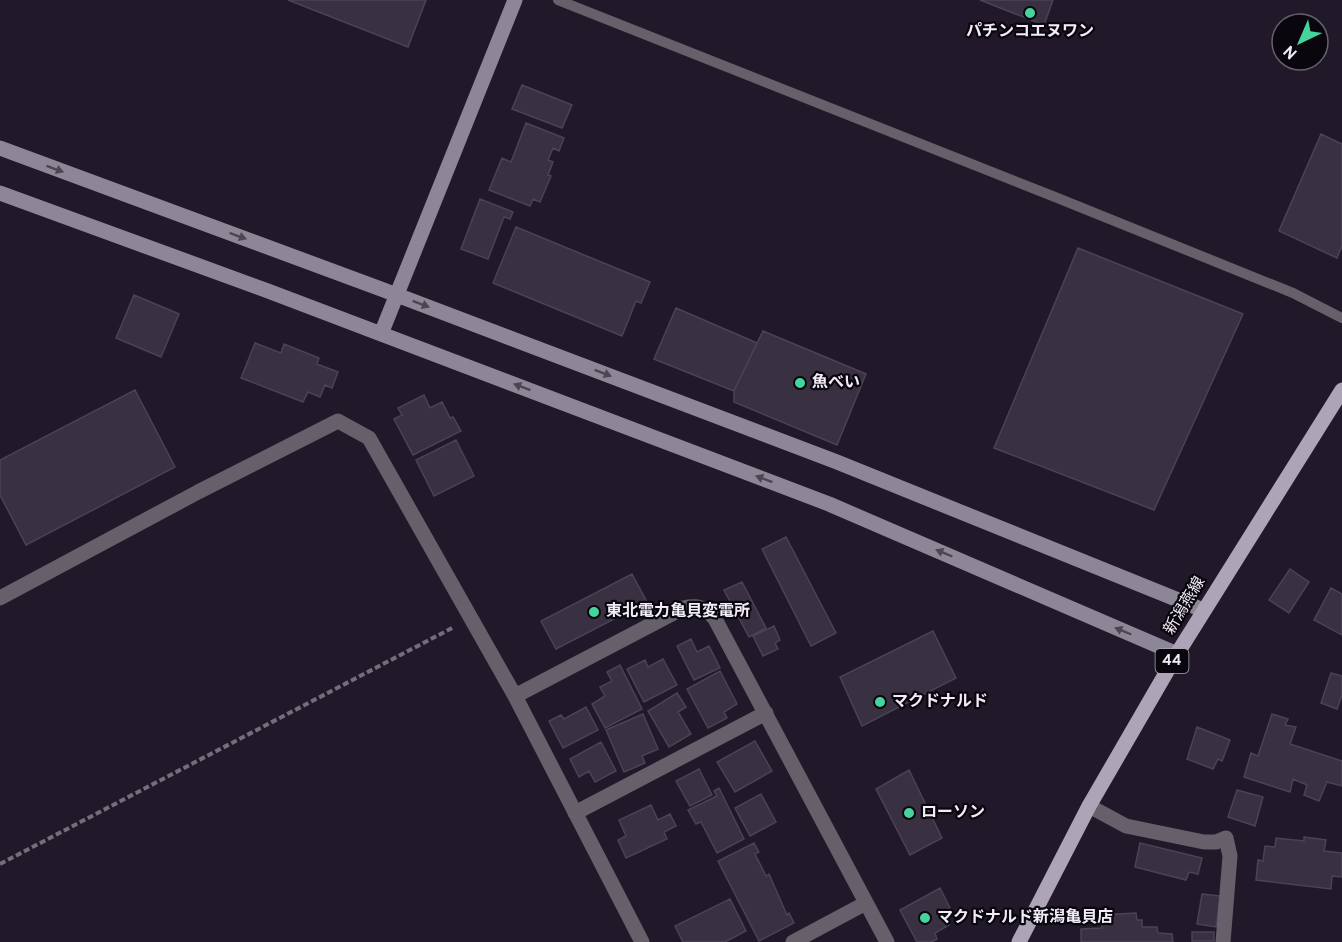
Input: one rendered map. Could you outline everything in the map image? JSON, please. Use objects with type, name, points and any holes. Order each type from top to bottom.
[{"type":"main road","name":"新潟燕線","points":[[1021,941],[1089,806],[1177,654],[1342,390]]},
{"type":"street","points":[[381,334],[515,0]]},
{"type":"street","points":[[0,148],[397,295],[837,462],[1203,610]]},
{"type":"street","points":[[0,193],[381,334],[829,504],[1177,654]]},
{"type":"street","points":[[0,598],[198,492],[338,421],[369,438],[515,696],[642,942]]},
{"type":"street","points":[[515,696],[683,608],[694,606],[707,609],[766,713],[887,942]]},
{"type":"street","points":[[575,813],[766,713]]},
{"type":"street","points":[[1089,806],[1126,826],[1204,842],[1216,842],[1226,838],[1230,856],[1224,942]]},
{"type":"street","points":[[793,942],[866,903]]},
{"type":"lane","points":[[558,0],[1293,293],[1342,318]]},
{"type":"path","points":[[0,864],[471,618]]},
{"type":"building","points":[[288,0],[426,0],[408,47]]},
{"type":"building","name":"パチンコエヌワン","points":[[980,0],[1053,0],[1044,25]]},
{"type":"building","points":[[522,85],[572,105],[562,128],[512,109]]},
{"type":"building","points":[[526,123],[564,138],[559,151],[553,148],[548,160],[553,162],[548,175],[551,176],[540,202],[533,199],[530,206],[489,190],[502,158],[511,162]]},
{"type":"building","points":[[1321,134],[1342,144],[1342,246],[1337,258],[1279,231]]},
{"type":"building","points":[[480,199],[513,212],[510,219],[504,217],[488,259],[461,249]]},
{"type":"building","points":[[516,227],[650,282],[641,303],[636,301],[622,336],[493,283]]},
{"type":"building","points":[[1078,248],[1243,314],[1154,510],[994,448]]},
{"type":"building","points":[[134,295],[179,314],[161,357],[116,338]]},
{"type":"building","points":[[676,308],[757,343],[734,391],[654,359]]},
{"type":"building","name":"魚べい","points":[[763,331],[866,374],[837,445],[734,402],[734,391]]},
{"type":"building","points":[[255,343],[281,353],[284,344],[319,358],[317,364],[338,372],[332,388],[325,385],[320,397],[308,392],[303,402],[241,378]]},
{"type":"building","points":[[135,390],[175,467],[26,545],[0,495],[0,460]]},
{"type":"building","points":[[424,395],[430,408],[442,402],[450,418],[453,417],[461,431],[413,455],[394,419],[402,415],[398,408]]},
{"type":"building","points":[[456,440],[474,476],[434,496],[416,460]]},
{"type":"building","points":[[786,537],[836,633],[811,646],[762,549]]},
{"type":"building","points":[[1290,569],[1309,582],[1289,613],[1269,600]]},
{"type":"building","name":"東北電力亀貝変電所","points":[[632,574],[647,602],[556,649],[541,621]]},
{"type":"building","points":[[742,582],[766,628],[749,637],[724,590]]},
{"type":"building","points":[[1331,588],[1342,594],[1342,635],[1314,620]]},
{"type":"building","points":[[774,626],[780,640],[775,643],[778,649],[763,656],[753,636]]},
{"type":"building","name":"マクドナルド","points":[[933,631],[956,678],[862,726],[840,677]]},
{"type":"building","points":[[691,639],[697,652],[709,646],[720,668],[694,680],[677,646]]},
{"type":"building","points":[[663,659],[677,685],[644,702],[627,669],[645,660],[648,667]]},
{"type":"building","points":[[620,665],[642,709],[605,728],[592,704],[605,696],[600,687],[612,681],[607,672]]},
{"type":"building","points":[[720,671],[737,704],[724,712],[727,718],[708,728],[687,689]]},
{"type":"building","points":[[1331,673],[1342,676],[1342,695],[1337,709],[1321,703]]},
{"type":"building","points":[[677,693],[686,707],[678,712],[691,734],[669,747],[648,711]]},
{"type":"building","points":[[586,707],[598,730],[563,748],[549,721],[561,715],[564,719]]},
{"type":"building","points":[[643,714],[658,749],[642,756],[645,763],[624,772],[606,730]]},
{"type":"building","points":[[1272,714],[1288,719],[1285,725],[1296,727],[1290,744],[1342,761],[1342,786],[1327,782],[1319,801],[1304,795],[1307,785],[1293,779],[1290,792],[1244,777],[1251,753],[1258,756]]},
{"type":"building","points":[[1197,727],[1230,740],[1222,761],[1218,759],[1213,769],[1187,759]]},
{"type":"building","points":[[755,741],[772,771],[735,792],[717,762]]},
{"type":"building","points":[[601,742],[616,771],[595,782],[589,771],[579,777],[570,759]]},
{"type":"building","points":[[699,769],[712,795],[690,806],[676,781]]},
{"type":"building","name":"ローソン","points":[[909,770],[942,838],[910,855],[876,789]]},
{"type":"building","points":[[719,788],[744,839],[717,853],[701,822],[696,824],[688,810],[717,796],[714,791]]},
{"type":"building","points":[[1237,790],[1263,797],[1255,826],[1228,817]]},
{"type":"building","points":[[761,794],[776,822],[750,836],[735,808]]},
{"type":"building","points":[[651,805],[658,820],[670,814],[676,826],[664,832],[667,839],[626,858],[618,840],[626,836],[619,820]]},
{"type":"building","points":[[1304,837],[1326,840],[1324,851],[1342,853],[1342,877],[1332,876],[1331,889],[1256,880],[1258,860],[1263,861],[1265,846],[1275,847],[1276,838],[1304,841]]},
{"type":"building","points":[[754,843],[759,852],[755,854],[766,876],[769,874],[787,915],[789,913],[794,923],[759,941],[718,861]]},
{"type":"building","points":[[1140,843],[1202,858],[1198,874],[1189,872],[1186,880],[1135,867]]},
{"type":"building","name":"マクドナルド新潟亀貝店","points":[[940,888],[950,908],[942,911],[949,925],[935,933],[937,939],[931,942],[917,942],[900,910]]},
{"type":"building","points":[[1202,894],[1220,896],[1216,927],[1197,924]]},
{"type":"building","points":[[730,899],[746,931],[725,942],[683,942],[675,926]]},
{"type":"building","points":[[1136,913],[1137,920],[1142,920],[1142,927],[1157,927],[1158,933],[1172,934],[1173,942],[1081,942],[1081,929],[1102,928],[1101,915]]},
{"type":"building","points":[[1192,932],[1214,932],[1214,941],[1192,941]]},
{"type":"place","name":"パチンコエヌワン","points":[[1030,13]]},
{"type":"place","name":"魚べい","points":[[800,383]]},
{"type":"place","name":"東北電力亀貝変電所","points":[[594,612]]},
{"type":"place","name":"マクドナルド","points":[[880,702]]},
{"type":"place","name":"ローソン","points":[[909,813]]},
{"type":"place","name":"マクドナルド新潟亀貝店","points":[[925,918]]}]
